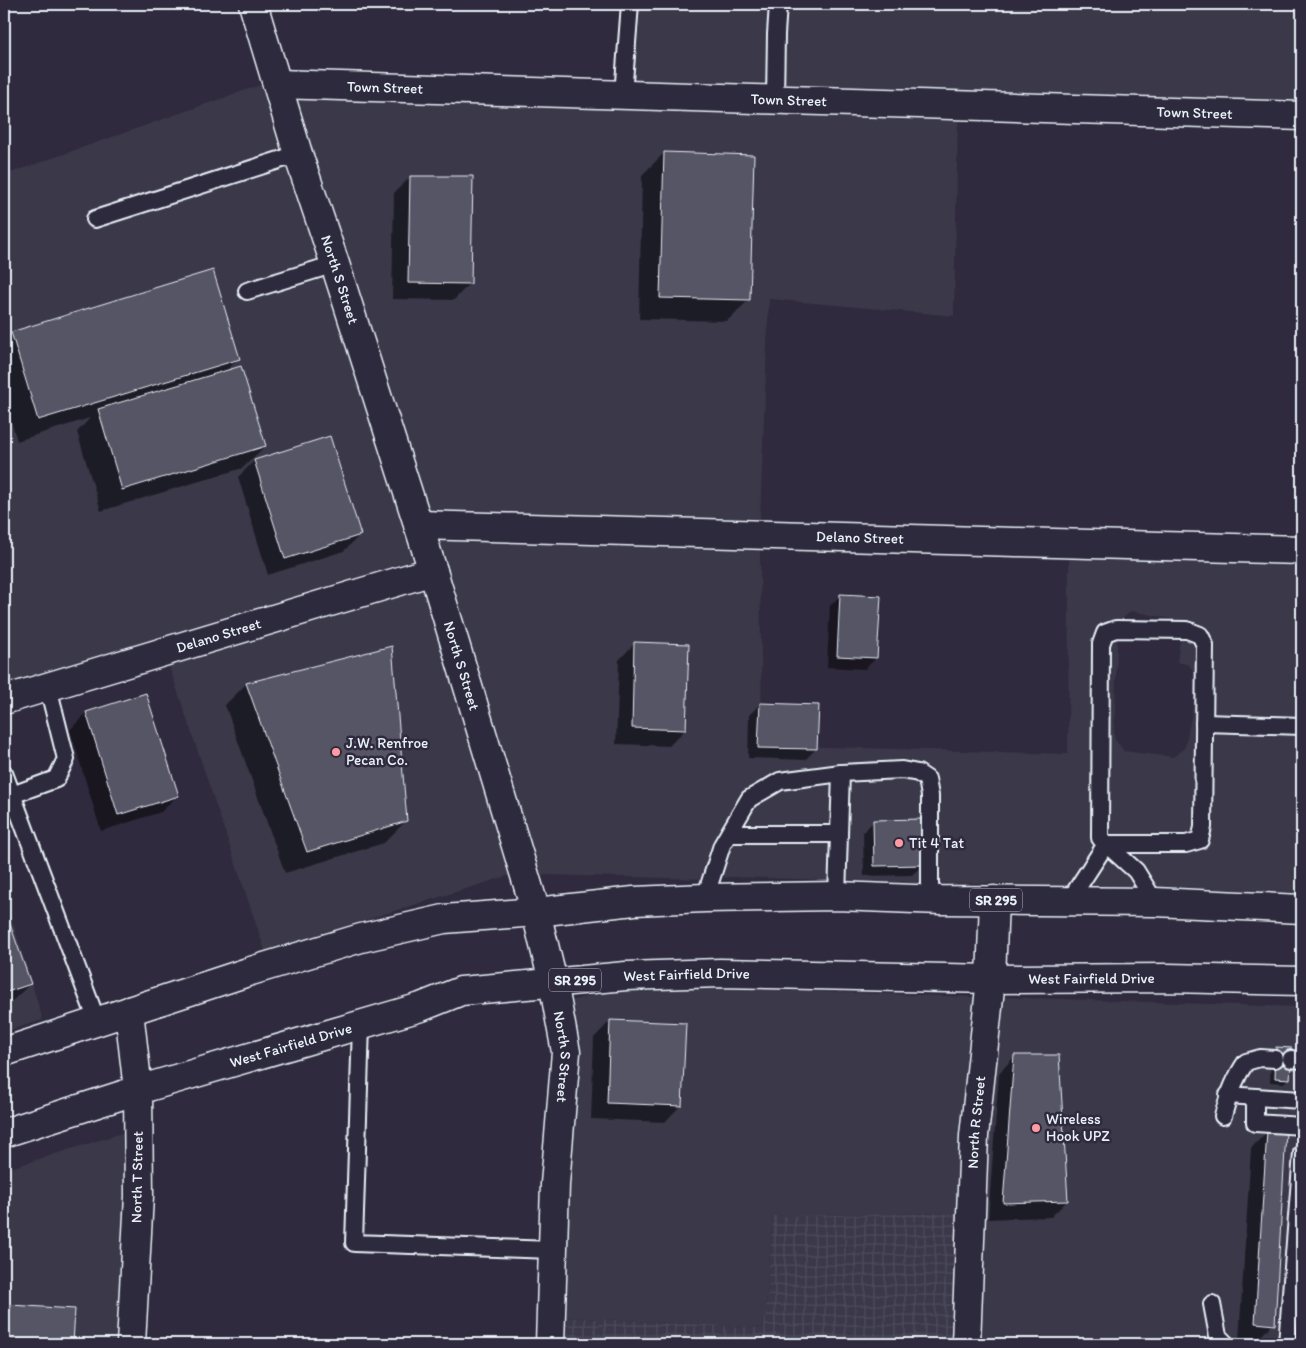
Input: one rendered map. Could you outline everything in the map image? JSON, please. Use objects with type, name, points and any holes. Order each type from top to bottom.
[{"type":"street","name":"North S Street","points":[[253,4],[298,154],[433,570],[536,912],[553,982],[566,1052],[555,1184],[550,1344]]},
{"type":"street","name":"Town Street","points":[[278,84],[1302,116]]},
{"type":"street","name":"Delano Street","points":[[418,525],[1302,550]]},
{"type":"street","name":"Delano Street","points":[[4,700],[433,570]]},
{"type":"street","name":"SR 295","points":[[4,1052],[260,968],[361,938],[444,919],[536,912],[634,901],[836,896],[1155,902],[1302,910]]},
{"type":"street","name":"North R Street","points":[[966,1344],[974,1136],[991,980],[994,900]]},
{"type":"street","name":"West Fairfield Drive","points":[[4,1133],[138,1090],[420,1008],[461,991],[626,976],[720,973],[991,980],[1168,978],[1302,982]]},
{"type":"street","name":"North T Street","points":[[129,1011],[138,1090],[138,1196],[131,1344]]},
{"type":"lane","points":[[623,95],[630,4]]},
{"type":"lane","points":[[775,100],[778,4]]},
{"type":"lane","points":[[95,219],[298,154]]},
{"type":"lane","points":[[247,291],[335,264]]},
{"type":"lane","points":[[1106,844],[1186,844],[1200,840],[1203,828],[1205,645],[1200,635],[1187,630],[1116,629],[1104,633],[1101,644],[1100,838],[1106,844],[1136,871],[1155,902]]},
{"type":"lane","points":[[12,795],[56,779],[66,759],[48,687]]},
{"type":"lane","points":[[1204,723],[1302,726]]},
{"type":"lane","points":[[705,898],[722,845],[749,800],[780,781],[841,773],[902,770],[918,773],[927,779],[930,796],[930,899]]},
{"type":"lane","points":[[4,773],[97,1021]]},
{"type":"lane","points":[[836,896],[841,773]]},
{"type":"lane","points":[[729,834],[839,834]]},
{"type":"lane","points":[[1069,901],[1106,844]]},
{"type":"lane","points":[[361,1025],[354,1242],[553,1250]]},
{"type":"lane","points":[[1223,1116],[1228,1095],[1246,1062],[1260,1058],[1290,1060]]},
{"type":"lane","points":[[1228,1095],[1301,1100],[1302,1102]]},
{"type":"lane","points":[[1255,1098],[1255,1123],[1302,1126]]},
{"type":"lane","points":[[1287,1344],[1302,1153]]},
{"type":"lane","points":[[1212,1304],[1218,1336],[1226,1344]]},
{"type":"shaded area","points":[[637,4],[1302,4],[1302,101],[601,79],[634,79]]},
{"type":"shaded area","points":[[263,84],[264,99],[268,99],[405,528],[405,540],[409,540],[415,560],[4,685],[4,175]]},
{"type":"shaded area","points":[[297,100],[958,121],[954,316],[769,299],[760,519],[428,510]]},
{"type":"shaded area","points":[[437,541],[760,550],[762,745],[1068,754],[1069,558],[1302,565],[1302,893],[1155,886],[941,884],[731,877],[706,879],[539,875],[442,552]],"holes":[[[1131,611],[1172,619],[1181,633],[1177,662],[1189,665],[1198,680],[1185,747],[1173,757],[1124,751],[1114,738],[1118,623]]]},
{"type":"shaded area","points":[[424,589],[511,875],[265,951],[169,666]]},
{"type":"shaded area","points":[[9,910],[43,1020],[4,1032],[4,911]]},
{"type":"shaded area","points":[[720,988],[975,997],[958,1213],[773,1216],[764,1328],[564,1317],[570,1001],[600,993]]},
{"type":"shaded area","points":[[1002,997],[1302,1007],[1302,1344],[979,1344],[987,1138]]},
{"type":"shaded area","points":[[125,1132],[125,1196],[117,1344],[4,1344],[4,1170]]},
{"type":"shaded area","points":[[958,1213],[953,1344],[564,1344],[564,1317],[764,1328],[773,1216]]},
{"type":"building","points":[[664,152],[754,155],[750,300],[660,298]]},
{"type":"building","points":[[410,176],[473,176],[471,284],[408,283]]},
{"type":"building","points":[[213,270],[240,359],[38,420],[11,332]]},
{"type":"building","points":[[241,366],[266,446],[122,490],[98,409]]},
{"type":"building","points":[[330,436],[361,535],[285,559],[254,460]]},
{"type":"building","points":[[840,594],[881,596],[877,658],[837,656]]},
{"type":"building","points":[[634,642],[689,644],[686,730],[632,728]]},
{"type":"building","name":"J.W. Renfroe Pecan Co.","points":[[392,646],[407,821],[307,852],[246,683]]},
{"type":"building","points":[[146,693],[179,796],[118,815],[86,712]]},
{"type":"building","points":[[760,703],[819,705],[817,749],[758,748]]},
{"type":"building","name":"Tit 4 Tat","points":[[923,819],[924,865],[874,866],[873,820]]},
{"type":"building","points":[[4,907],[31,984],[4,993]]},
{"type":"building","points":[[610,1020],[686,1023],[682,1106],[607,1103]]},
{"type":"building","points":[[1276,1047],[1292,1048],[1290,1079],[1275,1078]]},
{"type":"building","name":"Wireless Hook UPZ","points":[[1014,1055],[1059,1055],[1068,1201],[1003,1203]]},
{"type":"building","points":[[1267,1131],[1286,1132],[1275,1325],[1255,1323]]},
{"type":"building","points":[[10,1305],[75,1309],[73,1344],[8,1344]]},
{"type":"place","name":"J.W. Renfroe Pecan Co.","points":[[336,752]]},
{"type":"place","name":"Tit 4 Tat","points":[[899,843]]},
{"type":"place","name":"Wireless Hook UPZ","points":[[1036,1128]]}]
